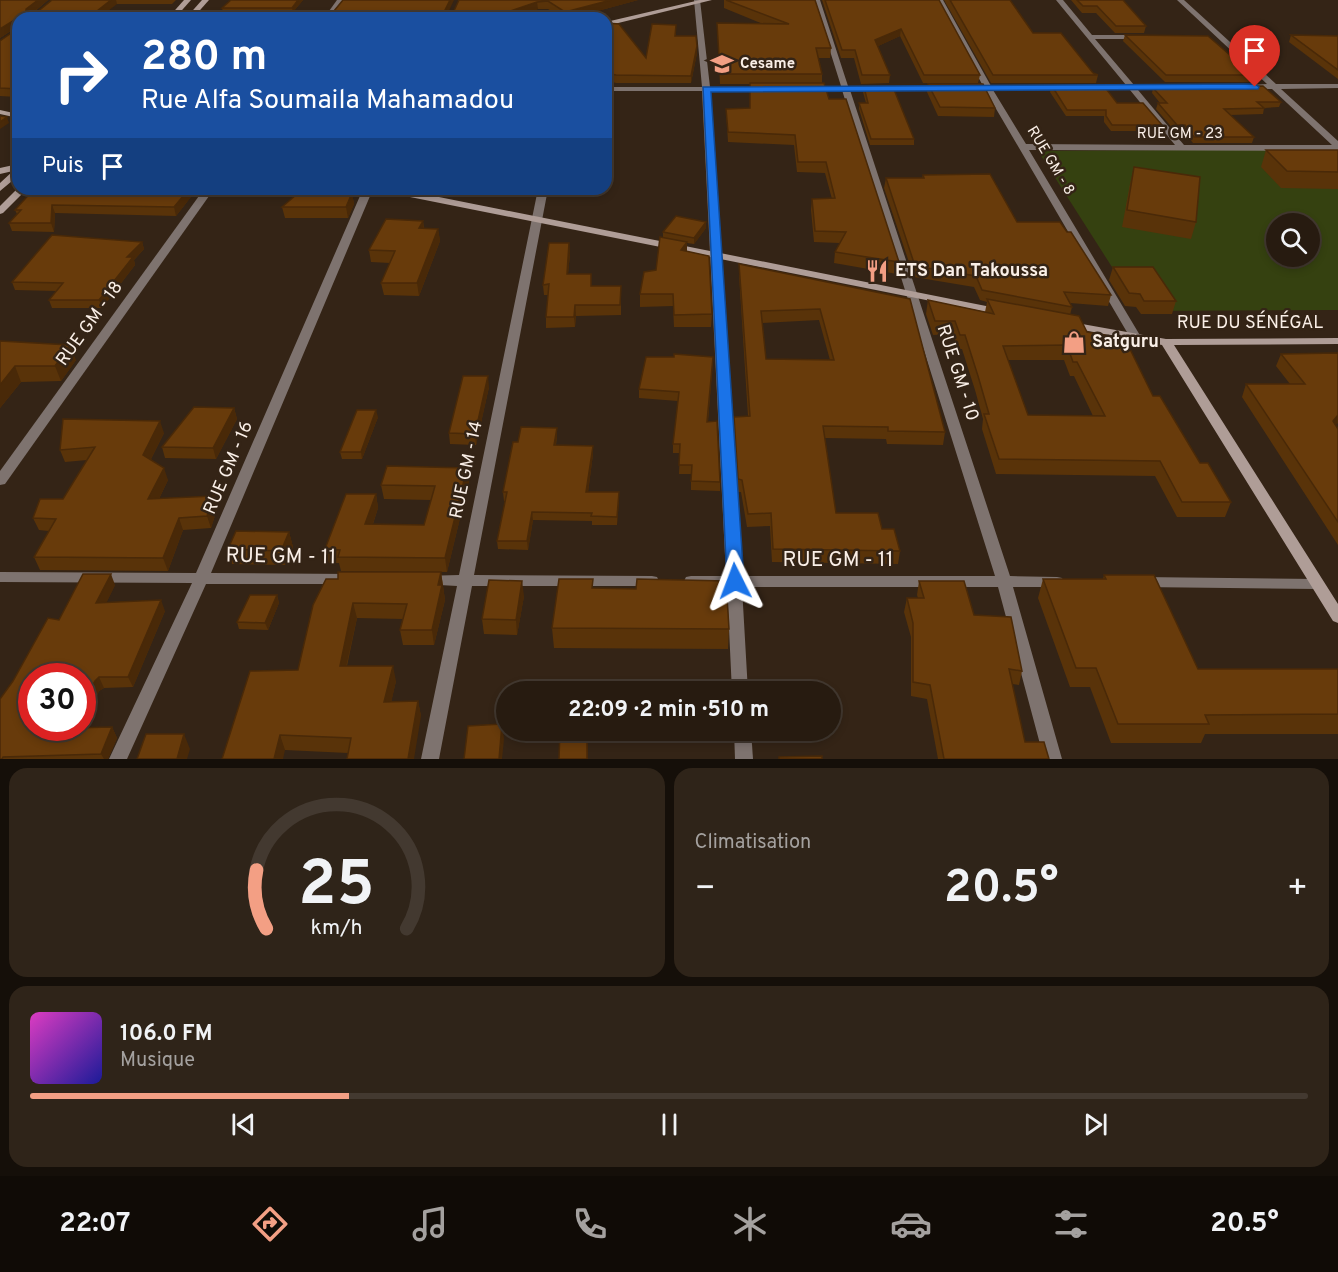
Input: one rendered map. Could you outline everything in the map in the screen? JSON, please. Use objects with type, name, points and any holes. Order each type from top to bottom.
[{"type":"street","points":[[177,12],[188,0]]},
{"type":"street","points":[[195,12],[206,0]]},
{"type":"street","points":[[612,23],[709,0]]},
{"type":"street","name":"RUE GM - 8","points":[[940,0],[1022,147],[1135,337]]},
{"type":"street","points":[[1059,0],[1181,147]]},
{"type":"street","points":[[1180,0],[1338,147]]},
{"type":"street","name":"RUE GM - 10","points":[[815,1],[914,295],[1005,581],[1053,759]]},
{"type":"street","points":[[697,2],[706,89],[740,681]]},
{"type":"street","points":[[1090,36],[1147,37]]},
{"type":"street","points":[[1208,37],[1220,37]]},
{"type":"street","points":[[1235,87],[1338,86]]},
{"type":"street","points":[[964,88],[1224,87]]},
{"type":"street","points":[[799,88],[952,88]]},
{"type":"street","points":[[612,89],[776,89]]},
{"type":"street","name":"RUE GM - 23","points":[[1022,147],[1338,147]]},
{"type":"street","points":[[0,188],[12,175]]},
{"type":"street","name":"RUE GM - 18","points":[[0,481],[205,195]]},
{"type":"street","name":"RUE GM - 16","points":[[118,759],[202,577],[365,195]]},
{"type":"street","points":[[416,195],[1018,315]]},
{"type":"street","name":"RUE GM - 14","points":[[430,759],[463,581],[542,195]]},
{"type":"street","points":[[0,211],[4,201]]},
{"type":"street","name":"RUE DU SÉNÉGAL","points":[[1053,322],[1166,342],[1338,341]]},
{"type":"street","points":[[1166,342],[1338,617]]},
{"type":"street","name":"RUE GM - 11","points":[[0,577],[368,579]]},
{"type":"street","name":"RUE GM - 11","points":[[416,580],[1077,582]]},
{"type":"street","points":[[1125,582],[1316,584]]},
{"type":"street","points":[[743,741],[744,759]]},
{"type":"green space","points":[[1327,149],[1338,159],[1338,310],[1140,311],[1038,151]]},
{"type":"building","points":[[0,0],[38,0],[26,9],[26,12],[12,12],[12,22],[0,29]]},
{"type":"building","points":[[52,0],[111,0],[96,12],[37,12]]},
{"type":"building","points":[[231,0],[298,0],[292,8],[222,8]]},
{"type":"building","points":[[343,0],[450,0],[446,12],[333,12]]},
{"type":"building","points":[[459,0],[611,0],[565,12],[548,1],[537,2],[507,12],[453,12]]},
{"type":"building","points":[[726,0],[815,0],[831,48],[816,48],[822,74],[720,74],[717,23],[789,24]]},
{"type":"building","points":[[825,0],[939,0],[980,75],[924,75],[901,29],[875,40],[890,75],[862,75],[855,50],[842,50]]},
{"type":"building","points":[[950,0],[1010,0],[1033,33],[1061,33],[1093,73],[1098,75],[993,75]]},
{"type":"building","points":[[1077,0],[1123,0],[1146,26],[1116,26],[1097,6],[1083,6]]},
{"type":"building","points":[[612,23],[619,24],[646,58],[652,24],[676,25],[675,36],[696,36],[697,46],[691,76],[612,74]]},
{"type":"building","points":[[12,33],[12,89],[0,88],[0,41]]},
{"type":"building","points":[[1125,35],[1208,36],[1253,75],[1166,75]]},
{"type":"building","points":[[1291,35],[1338,36],[1338,70]]},
{"type":"building","points":[[750,83],[824,83],[829,99],[846,99],[899,262],[835,252],[846,232],[815,231],[812,199],[835,198],[826,162],[798,162],[795,135],[728,132],[726,109],[750,108]]},
{"type":"building","points":[[928,84],[983,84],[995,108],[940,107]]},
{"type":"building","points":[[1052,86],[1104,86],[1117,103],[1143,103],[1162,125],[1112,125],[1106,116],[1106,110],[1067,110]]},
{"type":"building","points":[[1263,86],[1281,102],[1257,102],[1264,108],[1224,109],[1254,137],[1194,137],[1185,125],[1177,125],[1158,103],[1167,103],[1153,88]]},
{"type":"building","points":[[864,87],[893,87],[914,139],[871,139],[859,103],[868,103]]},
{"type":"building","points":[[1266,150],[1338,150],[1338,172],[1287,171]]},
{"type":"building","points":[[1134,167],[1200,177],[1196,222],[1127,210]]},
{"type":"building","points":[[990,174],[1017,222],[1060,222],[1067,232],[1071,232],[1111,295],[1064,292],[1072,307],[982,290],[976,276],[915,266],[886,178]]},
{"type":"building","points":[[29,195],[184,195],[174,207],[52,205],[51,223],[9,223],[21,210],[15,210]]},
{"type":"building","points":[[296,195],[351,195],[346,207],[282,207]]},
{"type":"building","points":[[676,216],[706,222],[694,238],[663,232]]},
{"type":"building","points":[[386,219],[423,221],[419,228],[438,229],[417,283],[381,283],[395,251],[369,250]]},
{"type":"building","points":[[52,235],[142,242],[127,257],[133,257],[99,300],[49,300],[63,283],[12,282]]},
{"type":"building","points":[[660,237],[687,242],[681,250],[709,256],[712,314],[674,315],[673,294],[640,294],[644,272],[656,270]]},
{"type":"building","points":[[549,243],[569,243],[567,274],[591,274],[591,286],[621,286],[620,305],[575,305],[574,317],[546,317],[549,284],[543,285]]},
{"type":"building","points":[[739,264],[910,299],[945,432],[888,431],[888,427],[823,426],[836,513],[878,513],[882,529],[894,529],[900,551],[773,549],[771,513],[748,514],[742,480],[738,479],[734,417],[750,416]],"holes":[[[820,309],[834,360],[766,359],[761,311]]]},
{"type":"building","points":[[1113,267],[1153,267],[1176,301],[1144,301],[1140,294],[1129,293]]},
{"type":"building","points":[[987,299],[1079,316],[1087,332],[1125,339],[1153,396],[1160,396],[1200,463],[1208,463],[1231,502],[1182,502],[1160,461],[999,459],[984,414],[989,414],[965,335],[960,335],[955,321],[935,321],[928,300],[994,314]],"holes":[[[1067,345],[1073,362],[1077,362],[1105,416],[1028,415],[1003,346]]]},
{"type":"building","points":[[0,341],[70,345],[55,366],[15,366],[0,385]]},
{"type":"building","points":[[1338,353],[1338,415],[1333,421],[1338,429],[1338,522],[1246,384],[1305,384],[1281,354]]},
{"type":"building","points":[[674,354],[713,357],[707,422],[717,421],[720,482],[691,481],[692,465],[679,465],[680,444],[673,444],[679,392],[639,389],[646,357],[674,357]]},
{"type":"building","points":[[463,376],[488,376],[475,434],[449,433]]},
{"type":"building","points":[[194,407],[234,408],[213,448],[162,447]]},
{"type":"building","points":[[357,410],[376,410],[361,452],[340,452]]},
{"type":"building","points":[[63,419],[160,421],[143,455],[164,468],[148,499],[214,496],[207,516],[179,518],[163,558],[34,557],[56,519],[33,518],[40,499],[63,499],[95,447],[60,450]]},
{"type":"building","points":[[521,427],[557,428],[554,445],[593,446],[586,492],[619,492],[617,517],[591,516],[592,513],[532,512],[527,541],[497,541],[507,492],[503,492],[513,442],[518,442]]},
{"type":"building","points":[[387,466],[467,468],[445,558],[338,557],[340,550],[325,549],[346,494],[376,494],[365,524],[424,525],[435,486],[381,485]]},
{"type":"building","points":[[236,531],[289,532],[281,551],[228,549]]},
{"type":"building","points":[[338,572],[441,572],[438,585],[442,585],[432,630],[400,630],[407,604],[353,603],[340,666],[393,666],[384,702],[418,701],[408,759],[347,759],[351,738],[280,735],[274,759],[222,759],[250,671],[298,670],[313,605],[326,579],[338,579]]},
{"type":"building","points":[[83,574],[111,574],[96,603],[161,600],[128,677],[99,677],[96,680],[96,663],[23,663],[48,618],[59,620]]},
{"type":"building","points":[[1104,575],[1154,575],[1198,669],[1338,669],[1338,714],[1205,715],[1209,724],[1118,724],[1096,668],[1076,668],[1043,579],[1106,579]]},
{"type":"building","points":[[559,579],[593,579],[592,588],[636,589],[637,579],[726,581],[729,629],[552,628]]},
{"type":"building","points":[[489,580],[522,581],[516,620],[482,619]]},
{"type":"building","points":[[919,581],[964,581],[974,615],[1011,617],[1022,671],[1009,669],[1025,742],[1044,742],[1049,759],[944,759],[930,685],[913,682],[913,623],[907,598],[924,598]]},
{"type":"building","points":[[250,595],[277,595],[265,623],[237,622]]},
{"type":"building","points":[[18,672],[18,741],[96,741],[96,727],[112,727],[101,754],[3,757],[0,759],[0,699]]},
{"type":"building","points":[[496,724],[496,741],[501,741],[499,759],[464,759],[468,726]]},
{"type":"building","points":[[146,734],[184,734],[177,759],[137,759]]},
{"type":"building","points":[[560,741],[587,741],[587,759],[559,759]]},
{"type":"building","points":[[822,756],[822,759],[779,759],[779,757]]},
{"type":"place","name":"Cesame","points":[[722,64]]},
{"type":"place","name":"ETS Dan Takoussa","points":[[877,271]]},
{"type":"place","name":"Satguru","points":[[1074,342]]},
{"type":"route","points":[[735,581],[706,89],[1255,87]]}]
